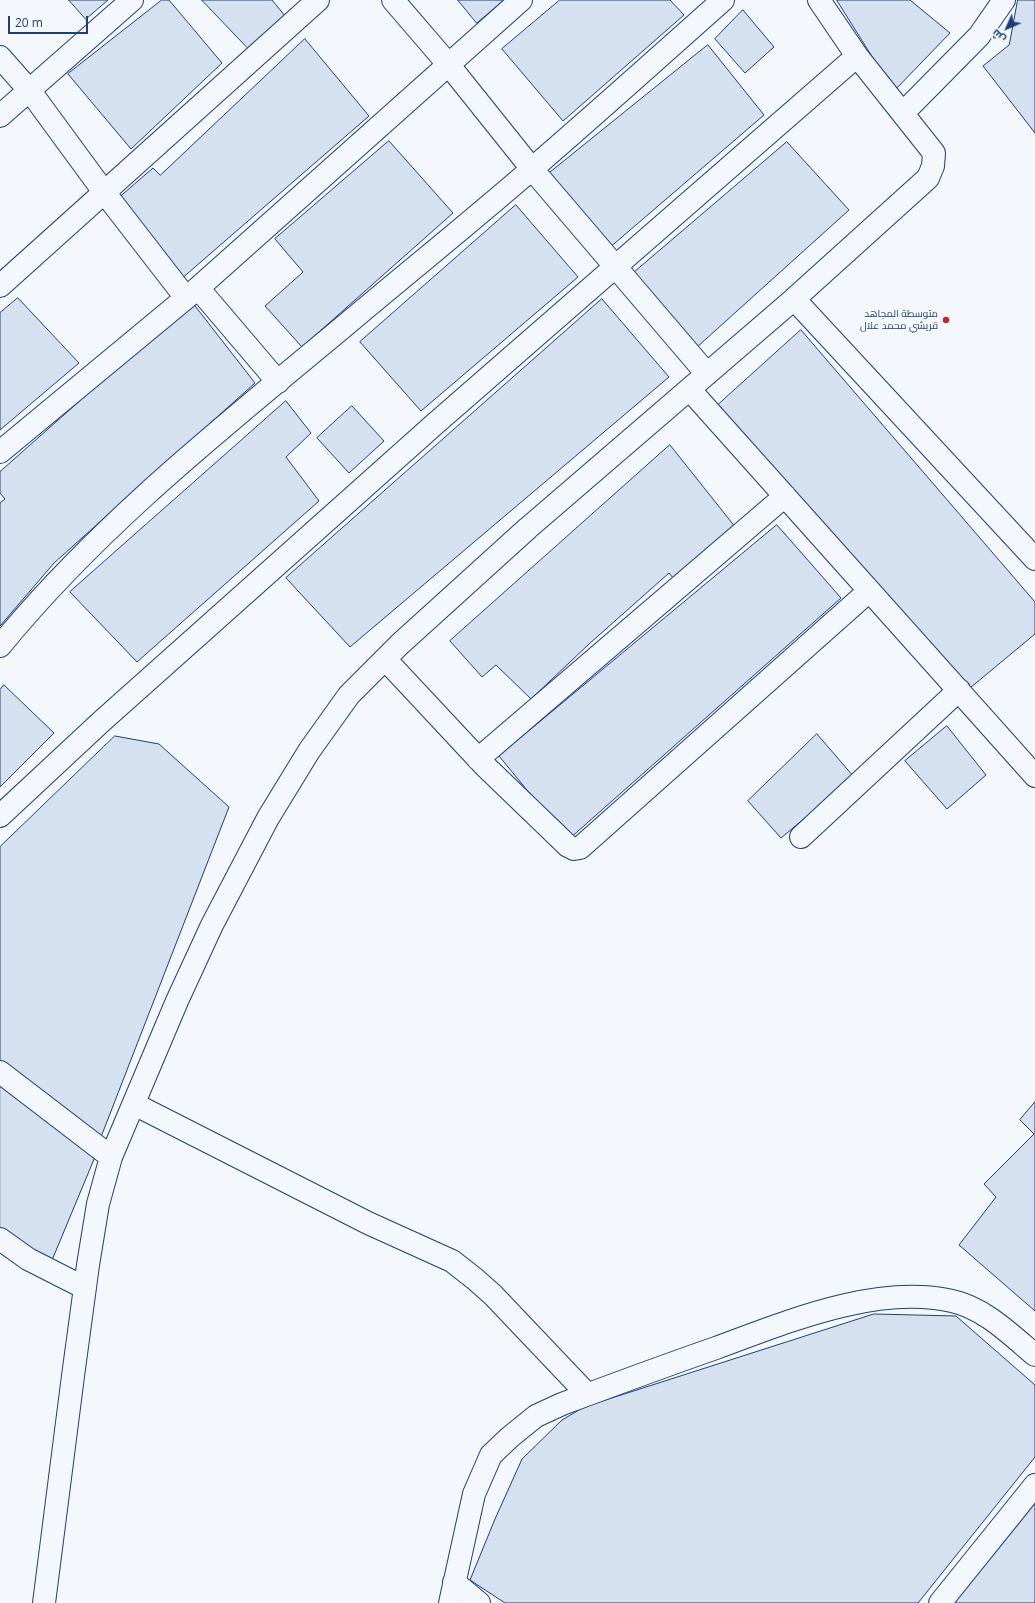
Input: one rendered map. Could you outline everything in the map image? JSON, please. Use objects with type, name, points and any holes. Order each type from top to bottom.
[{"type":"street","points":[[0,116],[132,0]]},
{"type":"street","points":[[0,286],[318,0]]},
{"type":"street","points":[[393,0],[448,64],[532,169],[707,374]]},
{"type":"street","points":[[0,452],[192,293],[521,0]]},
{"type":"street","points":[[0,646],[62,575],[170,474],[532,169],[724,0]]},
{"type":"street","points":[[44,1603],[72,1376],[85,1288],[98,1204],[111,1157],[176,1001],[212,925],[268,818],[309,751],[349,695],[385,658],[528,528],[794,299],[928,178],[933,166],[934,153],[903,112],[857,56],[819,0]]},
{"type":"street","points":[[903,112],[979,36],[1004,0]]},
{"type":"street","points":[[0,816],[102,720],[436,423],[857,56]]},
{"type":"street","points":[[0,57],[30,91],[104,192],[192,293],[278,382]]},
{"type":"street","points":[[794,299],[1035,559]]},
{"type":"street","points":[[690,390],[1035,776]]},
{"type":"street","points":[[478,759],[785,496]]},
{"type":"street","points":[[385,658],[478,759],[568,846],[574,849],[580,848],[869,591]]},
{"type":"street","points":[[801,837],[959,690]]},
{"type":"street","points":[[0,1072],[111,1157]]},
{"type":"street","points":[[134,1104],[368,1223],[452,1261],[476,1279],[493,1295],[587,1394]]},
{"type":"street","points":[[0,1239],[28,1259],[85,1288]]},
{"type":"street","points":[[450,1603],[474,1494],[491,1455],[536,1416],[562,1404],[751,1335],[828,1310],[883,1298],[921,1296],[960,1304],[979,1311],[1009,1333],[1035,1355]]},
{"type":"street","points":[[940,1603],[1035,1485]]},
{"type":"street","points":[[454,1582],[479,1603]]},
{"type":"building","points":[[69,0],[108,0],[86,19]]},
{"type":"building","points":[[162,0],[169,0],[222,63],[131,149],[68,74]]},
{"type":"building","points":[[202,0],[272,0],[286,17],[248,48]]},
{"type":"building","points":[[458,0],[504,0],[477,23]]},
{"type":"building","points":[[560,0],[670,0],[684,15],[563,121],[502,49]]},
{"type":"building","points":[[837,0],[910,0],[950,33],[894,91]]},
{"type":"building","points":[[1018,0],[1035,0],[1035,133],[983,66],[1009,45]]},
{"type":"building","points":[[743,10],[774,47],[745,73],[715,39]]},
{"type":"building","points":[[305,39],[369,116],[180,280],[116,200],[153,168],[160,175]]},
{"type":"building","points":[[708,45],[764,115],[608,249],[547,175]]},
{"type":"building","points":[[389,141],[453,213],[302,347],[265,306],[303,272],[275,239]]},
{"type":"building","points":[[787,142],[849,210],[696,348],[630,276]]},
{"type":"building","points":[[516,205],[578,277],[421,411],[360,342]]},
{"type":"building","points":[[18,298],[79,363],[0,430],[0,313]]},
{"type":"building","points":[[602,299],[669,377],[350,647],[286,578]]},
{"type":"building","points":[[192,302],[255,383],[54,563],[0,626],[0,503],[5,499],[0,493],[0,472]]},
{"type":"building","points":[[801,330],[1035,602],[1035,634],[964,693],[718,405]]},
{"type":"building","points":[[286,401],[311,433],[286,457],[319,501],[137,662],[70,592]]},
{"type":"building","points":[[352,406],[384,441],[349,473],[317,438]]},
{"type":"building","points":[[670,445],[736,528],[673,578],[669,573],[589,644],[531,699],[496,665],[482,677],[450,641]]},
{"type":"building","points":[[777,525],[841,598],[568,840],[499,756]]},
{"type":"building","points":[[4,685],[54,733],[0,787],[0,690]]},
{"type":"building","points":[[947,726],[986,775],[947,809],[905,761]]},
{"type":"building","points":[[817,734],[854,777],[781,838],[748,801]]},
{"type":"building","points":[[115,736],[159,744],[229,807],[101,1137],[0,1062],[0,847]]},
{"type":"building","points":[[0,1081],[97,1152],[50,1265],[0,1231]]},
{"type":"building","points":[[1035,1102],[1035,1311],[959,1245],[996,1197],[984,1184],[1034,1134],[1020,1120]]},
{"type":"building","points":[[874,1314],[956,1316],[1035,1385],[1035,1457],[918,1603],[505,1603],[470,1580],[522,1459],[562,1420],[584,1407]]},
{"type":"building","points":[[1035,1501],[1035,1603],[952,1603]]},
{"type":"place","name":"متوسطة المجاهد قريشي محمد علال","points":[[946,320]]}]
